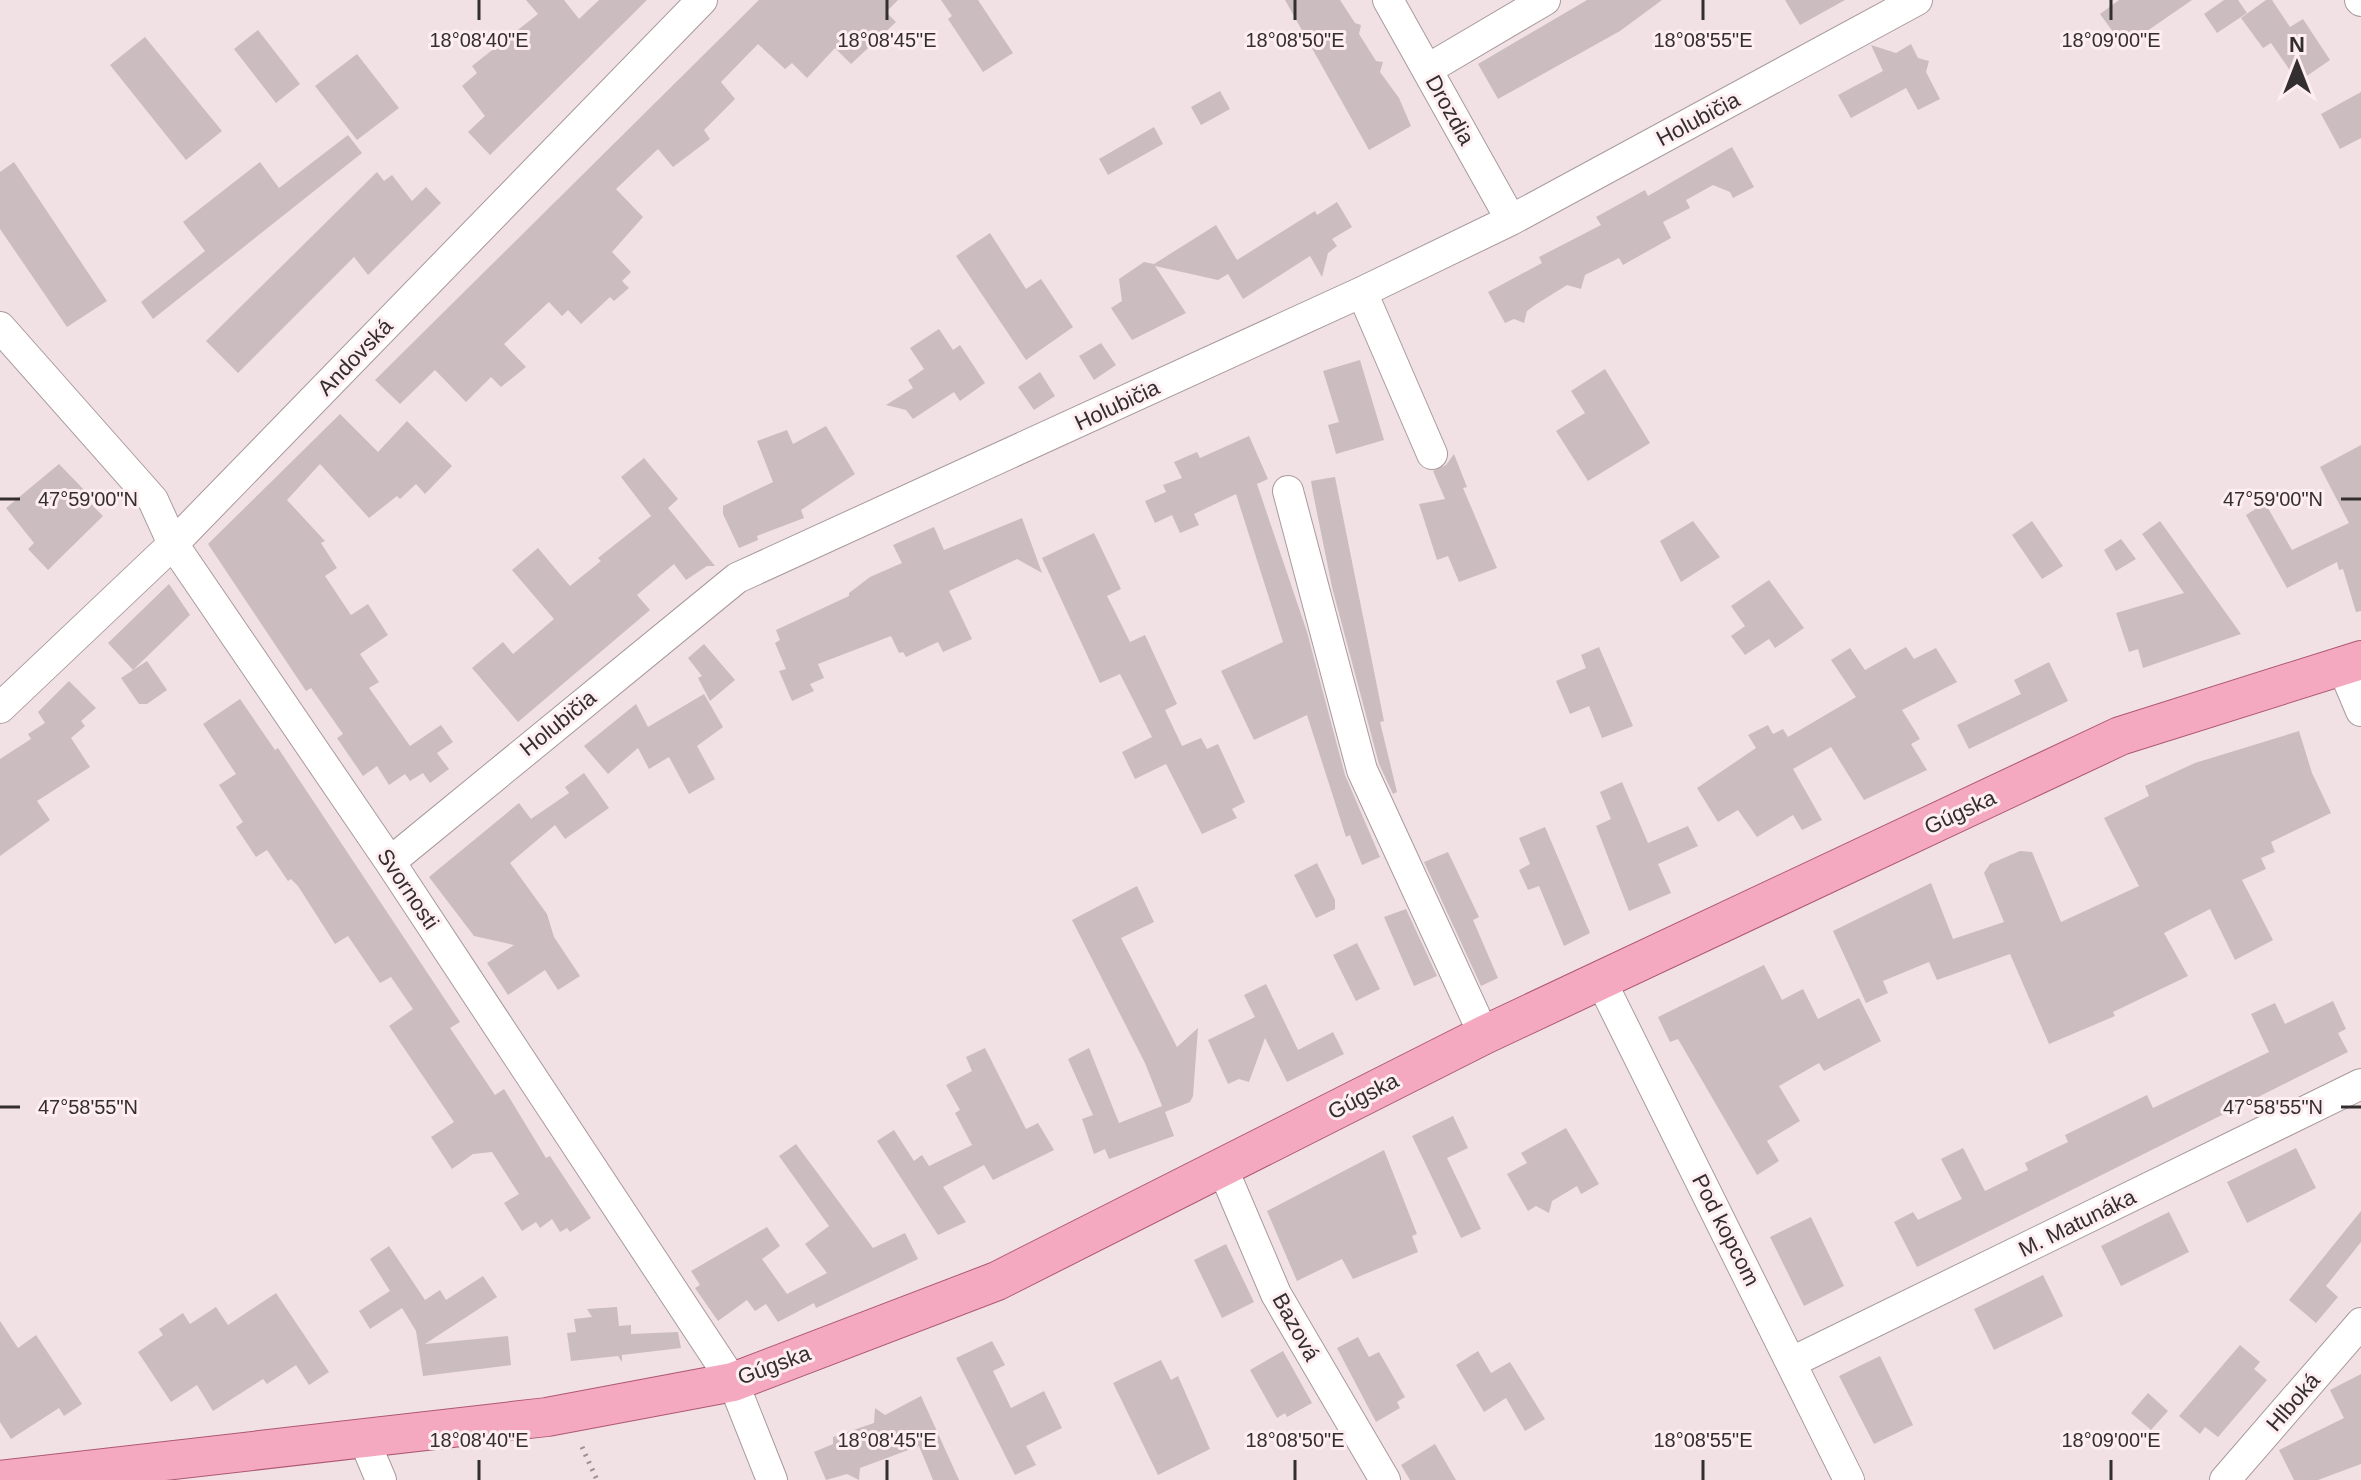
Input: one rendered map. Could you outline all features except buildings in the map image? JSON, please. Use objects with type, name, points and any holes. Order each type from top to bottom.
[{"type":"main road","name":"Gúgska","points":[[0,1480],[362,1435],[547,1417],[733,1382],[997,1281],[1484,1035],[2120,736],[2352,663]]},
{"type":"street","name":"Andovská","points":[[0,708],[173,544],[702,0]]},
{"type":"street","name":"Drozdia","points":[[1388,0],[1511,220]]},
{"type":"street","points":[[1428,69],[1545,0]]},
{"type":"street","name":"Holubičia","points":[[390,862],[737,578],[1362,292],[1511,220],[1886,8],[1917,0]]},
{"type":"street","points":[[1362,292],[1432,454]]},
{"type":"street","name":"Svornosti","points":[[0,327],[153,500],[173,544],[390,862],[733,1382],[772,1480]]},
{"type":"street","points":[[1288,491],[1362,770],[1484,1035]]},
{"type":"street","points":[[2352,663],[2361,711]]},
{"type":"street","name":"Pod kopcom","points":[[1601,981],[1849,1480]]},
{"type":"street","name":"M. Matunáka","points":[[1792,1362],[2361,1084]]},
{"type":"street","name":"Bazová","points":[[1222,1167],[1276,1294],[1385,1480]]},
{"type":"street","name":"Hlboká","points":[[2225,1480],[2361,1323]]},
{"type":"street","points":[[362,1435],[381,1480]]},
{"type":"path","points":[[582,1447],[597,1480]]}]
